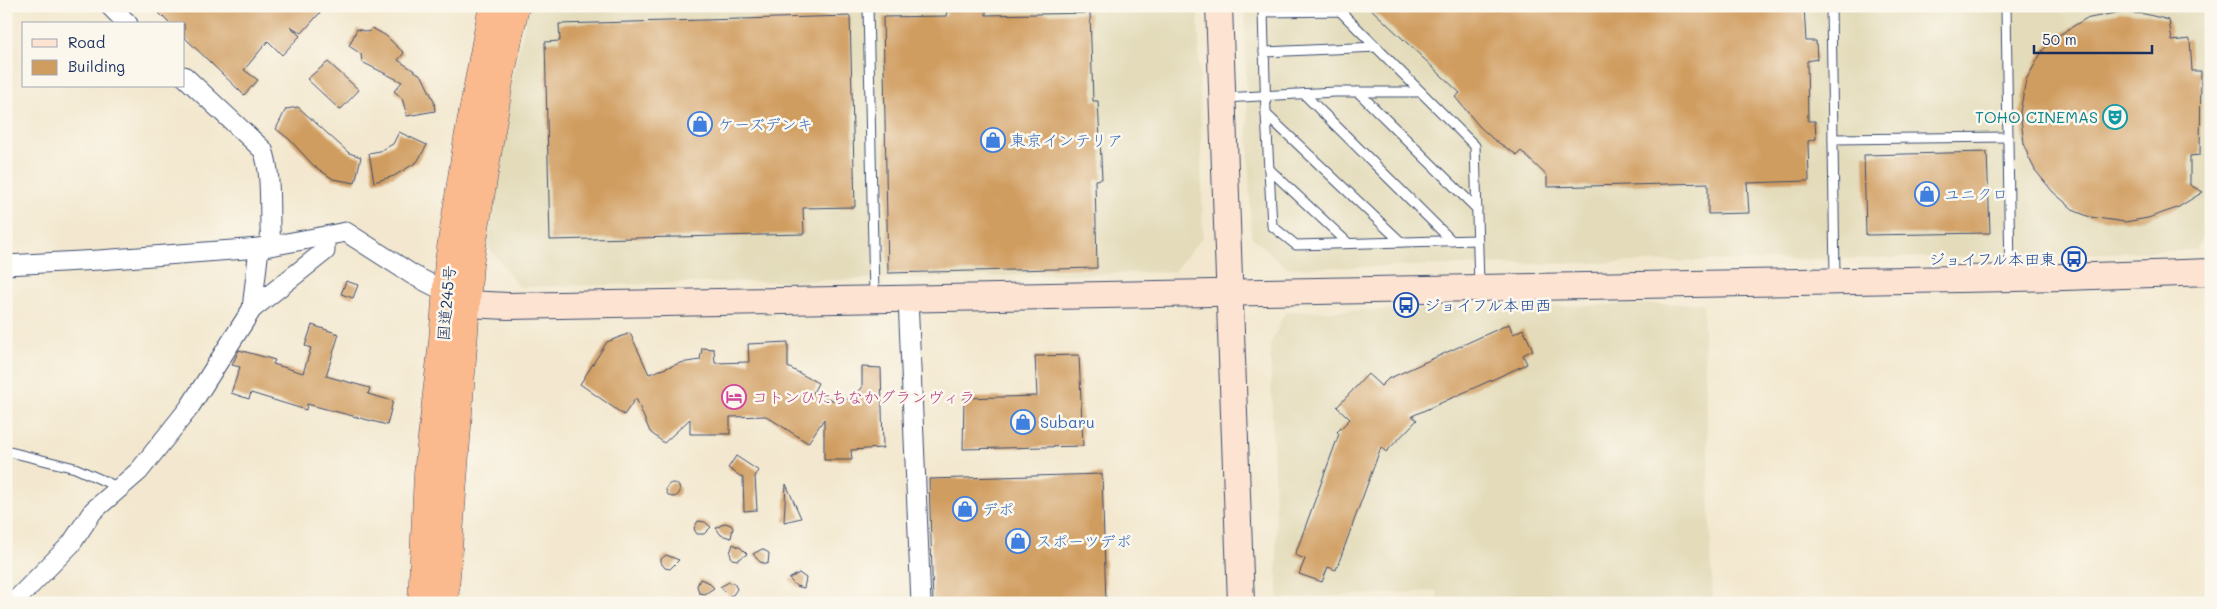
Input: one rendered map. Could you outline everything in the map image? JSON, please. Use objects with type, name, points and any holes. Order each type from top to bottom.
[{"type":"highway","name":"国道245号","points":[[444,603],[457,298],[449,261],[468,138],[493,6]]},
{"type":"highway","name":"国道245号","points":[[422,603],[428,473],[457,298],[470,264],[499,82],[515,6]]},
{"type":"street","points":[[110,6],[126,22]]},
{"type":"street","points":[[1219,6],[1241,603]]},
{"type":"street","points":[[185,77],[263,150],[268,162],[268,224],[252,309]]},
{"type":"street","points":[[6,265],[108,260],[265,247],[346,232],[413,275],[457,298],[508,306],[2211,272]]},
{"type":"street","points":[[13,603],[72,544],[93,511],[139,471],[189,408],[252,309],[325,251],[325,236]]},
{"type":"street","points":[[908,298],[921,603]]},
{"type":"lane","points":[[868,6],[874,299]]},
{"type":"lane","points":[[1830,6],[1835,281]]},
{"type":"lane","points":[[2006,6],[2010,277]]},
{"type":"lane","points":[[1477,240],[1296,245],[1272,226],[1263,12],[1340,11],[1475,146],[1479,288]]},
{"type":"lane","points":[[1264,52],[1377,47]]},
{"type":"lane","points":[[1358,92],[1477,209]]},
{"type":"lane","points":[[1222,98],[1265,94],[1421,92]]},
{"type":"lane","points":[[1304,94],[1452,240]]},
{"type":"lane","points":[[1266,114],[1401,242]]},
{"type":"lane","points":[[1833,139],[2008,137]]},
{"type":"lane","points":[[1269,169],[1348,243]]},
{"type":"lane","points":[[6,451],[75,468],[120,488]]},
{"type":"shaded area","points":[[529,6],[1198,6],[1203,237],[1173,272],[519,287],[488,246],[510,87]]},
{"type":"shaded area","points":[[1244,6],[2211,6],[2211,224],[2196,250],[2010,256],[1287,268],[1251,236]]},
{"type":"shaded area","points":[[1703,303],[1713,603],[1438,603],[1437,591],[1278,599],[1270,345],[1285,312]]},
{"type":"building","points":[[152,6],[326,6],[302,33],[290,26],[300,36],[282,55],[268,41],[244,70],[258,80],[244,95],[185,38],[185,22],[168,22]]},
{"type":"building","points":[[1368,6],[1804,6],[1806,41],[1816,41],[1817,59],[1807,61],[1808,121],[1815,121],[1816,139],[1808,141],[1809,181],[1747,183],[1749,213],[1708,214],[1708,183],[1547,187],[1547,176],[1521,151],[1517,155],[1493,139],[1479,126],[1455,97],[1460,93]]},
{"type":"building","name":"東京インテリア","points":[[986,9],[986,15],[1090,13],[1093,101],[1098,101],[1102,179],[1095,180],[1097,268],[888,273],[883,17],[946,16],[947,11]]},
{"type":"building","points":[[2120,12],[2145,14],[2169,20],[2172,41],[2190,39],[2192,71],[2201,71],[2200,155],[2190,156],[2190,185],[2203,192],[2177,208],[2148,218],[2125,222],[2090,217],[2075,211],[2053,192],[2035,170],[2028,156],[2024,143],[2020,112],[2026,80],[2043,50],[2056,37],[2085,19]]},
{"type":"building","name":"ケーズデンキ","points":[[850,16],[855,207],[803,208],[804,234],[550,240],[545,42],[560,41],[559,24]]},
{"type":"building","points":[[372,28],[385,35],[404,53],[398,60],[422,76],[434,101],[435,111],[407,116],[402,98],[394,91],[402,82],[362,62],[361,54],[349,46],[357,29],[368,32]]},
{"type":"building","points":[[328,62],[359,90],[340,110],[307,79]]},
{"type":"building","points":[[298,107],[349,153],[361,157],[355,183],[333,179],[314,166],[289,139],[276,129],[286,109]]},
{"type":"building","points":[[399,132],[427,145],[417,162],[394,176],[374,182],[369,153],[380,151],[393,144]]},
{"type":"building","name":"ユニクロ","points":[[1987,152],[1990,233],[1866,235],[1864,155]]},
{"type":"building","points":[[346,281],[358,285],[353,298],[341,294]]},
{"type":"building","points":[[1509,324],[1513,334],[1523,329],[1533,350],[1523,355],[1527,364],[1412,416],[1417,420],[1386,452],[1381,447],[1336,570],[1328,567],[1322,582],[1299,574],[1305,559],[1295,555],[1339,434],[1337,432],[1350,419],[1337,407],[1368,374],[1381,386],[1388,379]]},
{"type":"building","points":[[312,325],[339,334],[326,376],[370,388],[368,394],[393,401],[387,425],[307,404],[306,410],[251,393],[249,399],[231,393],[240,367],[232,365],[239,350],[275,360],[273,364],[303,373],[311,348],[305,346]]},
{"type":"building","name":"コトンひたちなかグランヴィラ","points":[[630,333],[649,374],[680,363],[700,360],[702,348],[714,349],[715,363],[749,362],[748,344],[788,342],[788,367],[818,383],[813,393],[832,400],[851,399],[862,388],[862,367],[881,368],[883,448],[851,450],[852,460],[824,460],[824,419],[808,443],[766,416],[730,417],[730,434],[690,434],[690,419],[664,443],[650,432],[636,398],[624,415],[580,384],[607,342]]},
{"type":"building","name":"Subaru","points":[[1079,355],[1083,446],[963,449],[964,398],[1037,396],[1035,356]]},
{"type":"building","points":[[736,456],[759,471],[755,476],[757,510],[744,511],[743,478],[728,468]]},
{"type":"building","name":"スポーツデポ","points":[[1102,474],[1106,603],[933,603],[929,479]]},
{"type":"building","points":[[673,483],[678,485],[680,490],[678,495],[673,497],[668,495],[666,490],[668,485]]},
{"type":"building","points":[[786,484],[801,518],[784,522]]},
{"type":"building","points":[[698,521],[705,522],[711,527],[704,534],[697,534],[695,531],[694,528]]},
{"type":"building","points":[[725,523],[733,528],[731,538],[721,535],[716,528]]},
{"type":"building","points":[[733,544],[747,554],[738,560],[732,559],[730,553]]},
{"type":"building","points":[[762,549],[769,553],[768,564],[760,562],[753,554]]},
{"type":"building","points":[[666,555],[679,560],[670,569],[665,568],[661,563],[661,559]]},
{"type":"building","points":[[799,573],[806,578],[804,588],[796,586],[789,579]]},
{"type":"building","points":[[700,579],[708,582],[714,588],[705,594],[699,593],[697,586]]},
{"type":"building","points":[[729,582],[734,583],[737,589],[733,595],[729,596],[720,587]]},
{"type":"place","name":"TOHO CINEMAS","points":[[2115,117]]},
{"type":"place","name":"ケーズデンキ","points":[[700,124]]},
{"type":"place","name":"東京インテリア","points":[[993,140]]},
{"type":"place","name":"ユニクロ","points":[[1927,194]]},
{"type":"place","name":"ジョイフル本田東","points":[[2074,259]]},
{"type":"place","name":"ジョイフル本田西","points":[[1406,305]]},
{"type":"place","name":"コトンひたちなかグランヴィラ","points":[[734,397]]},
{"type":"place","name":"Subaru","points":[[1023,422]]},
{"type":"place","name":"デポ","points":[[965,509]]},
{"type":"place","name":"スポーツデポ","points":[[1018,541]]}]
